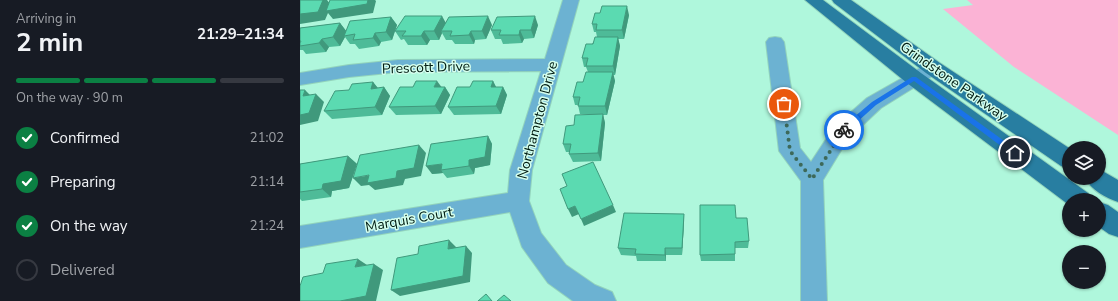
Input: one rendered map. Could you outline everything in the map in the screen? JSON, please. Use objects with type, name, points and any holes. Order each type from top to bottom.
[{"type":"main road","name":"Grindstone Parkway","points":[[813,0],[914,78],[1070,193]]},
{"type":"main road","name":"Grindstone Parkway","points":[[840,0],[933,68],[1062,155]]},
{"type":"main road","points":[[1106,184],[1118,192]]},
{"type":"main road","points":[[1106,218],[1118,226]]},
{"type":"street","name":"Northampton Drive","points":[[571,0],[521,170],[518,200],[531,239],[557,274],[587,295],[603,301]]},
{"type":"street","points":[[775,42],[790,151],[812,179]]},
{"type":"street","name":"Prescott Drive","points":[[300,79],[349,71],[398,66],[552,65]]},
{"type":"street","points":[[814,301],[812,179],[841,132],[874,103],[933,68]]},
{"type":"street","name":"Marquis Court","points":[[300,237],[518,200]]},
{"type":"shaded area","points":[[967,0],[1118,0],[1118,135],[1014,67],[943,9],[973,5]]},
{"type":"building","points":[[300,0],[323,0],[318,12],[300,14]]},
{"type":"building","points":[[330,0],[368,0],[367,4],[326,11]]},
{"type":"building","points":[[602,6],[627,6],[622,30],[596,30],[597,24],[592,24],[595,13],[600,13]]},
{"type":"building","points":[[405,16],[442,16],[434,31],[424,31],[421,36],[402,36],[406,31],[395,31]]},
{"type":"building","points":[[488,16],[482,31],[471,31],[469,35],[450,36],[452,31],[441,31],[449,17]]},
{"type":"building","points":[[535,16],[531,30],[520,30],[519,35],[499,35],[501,30],[491,30],[497,17]]},
{"type":"building","points":[[391,17],[386,32],[375,33],[373,38],[353,40],[355,34],[344,36],[350,21]]},
{"type":"building","points":[[340,23],[333,37],[322,39],[319,43],[300,46],[300,28]]},
{"type":"building","points":[[595,37],[618,37],[613,66],[586,66],[588,58],[582,58],[586,44],[593,44]]},
{"type":"building","points":[[586,72],[613,72],[605,106],[578,106],[580,97],[573,97],[577,82],[583,82]]},
{"type":"building","points":[[416,81],[437,81],[434,87],[445,87],[435,106],[389,107],[400,87],[413,87]]},
{"type":"building","points":[[473,81],[493,81],[491,87],[503,87],[496,106],[448,107],[457,87],[470,87]]},
{"type":"building","points":[[373,82],[371,89],[384,87],[375,107],[324,111],[335,91],[349,90],[352,84]]},
{"type":"building","points":[[300,90],[305,90],[303,96],[316,94],[309,113],[300,115]]},
{"type":"building","points":[[603,114],[598,153],[569,154],[571,144],[563,144],[566,126],[574,125],[575,115]]},
{"type":"building","points":[[488,136],[485,157],[469,160],[469,166],[441,170],[442,164],[426,166],[431,144]]},
{"type":"building","points":[[419,145],[414,168],[397,171],[396,178],[367,183],[369,175],[353,178],[360,155]]},
{"type":"building","points":[[348,156],[341,181],[323,184],[322,189],[300,192],[300,164]]},
{"type":"building","points":[[593,162],[613,205],[581,219],[575,206],[568,209],[560,189],[567,186],[562,174]]},
{"type":"building","points":[[700,205],[735,205],[736,218],[747,218],[749,241],[735,242],[735,254],[700,255]]},
{"type":"building","points":[[624,213],[684,214],[682,248],[665,248],[665,255],[635,254],[636,249],[618,248]]},
{"type":"building","points":[[449,240],[448,249],[466,246],[463,276],[391,290],[397,258],[418,254],[419,246]]},
{"type":"building","points":[[358,259],[355,267],[374,264],[366,296],[340,301],[300,301],[300,286],[303,277],[323,273],[326,264]]},
{"type":"building","points":[[486,294],[492,301],[478,301]]},
{"type":"building","points":[[504,295],[511,301],[497,301]]},
{"type":"way so far","points":[[784,104],[790,151],[812,179],[841,132],[844,130]]},
{"type":"route","points":[[844,130],[874,103],[914,78],[1015,153]]}]
